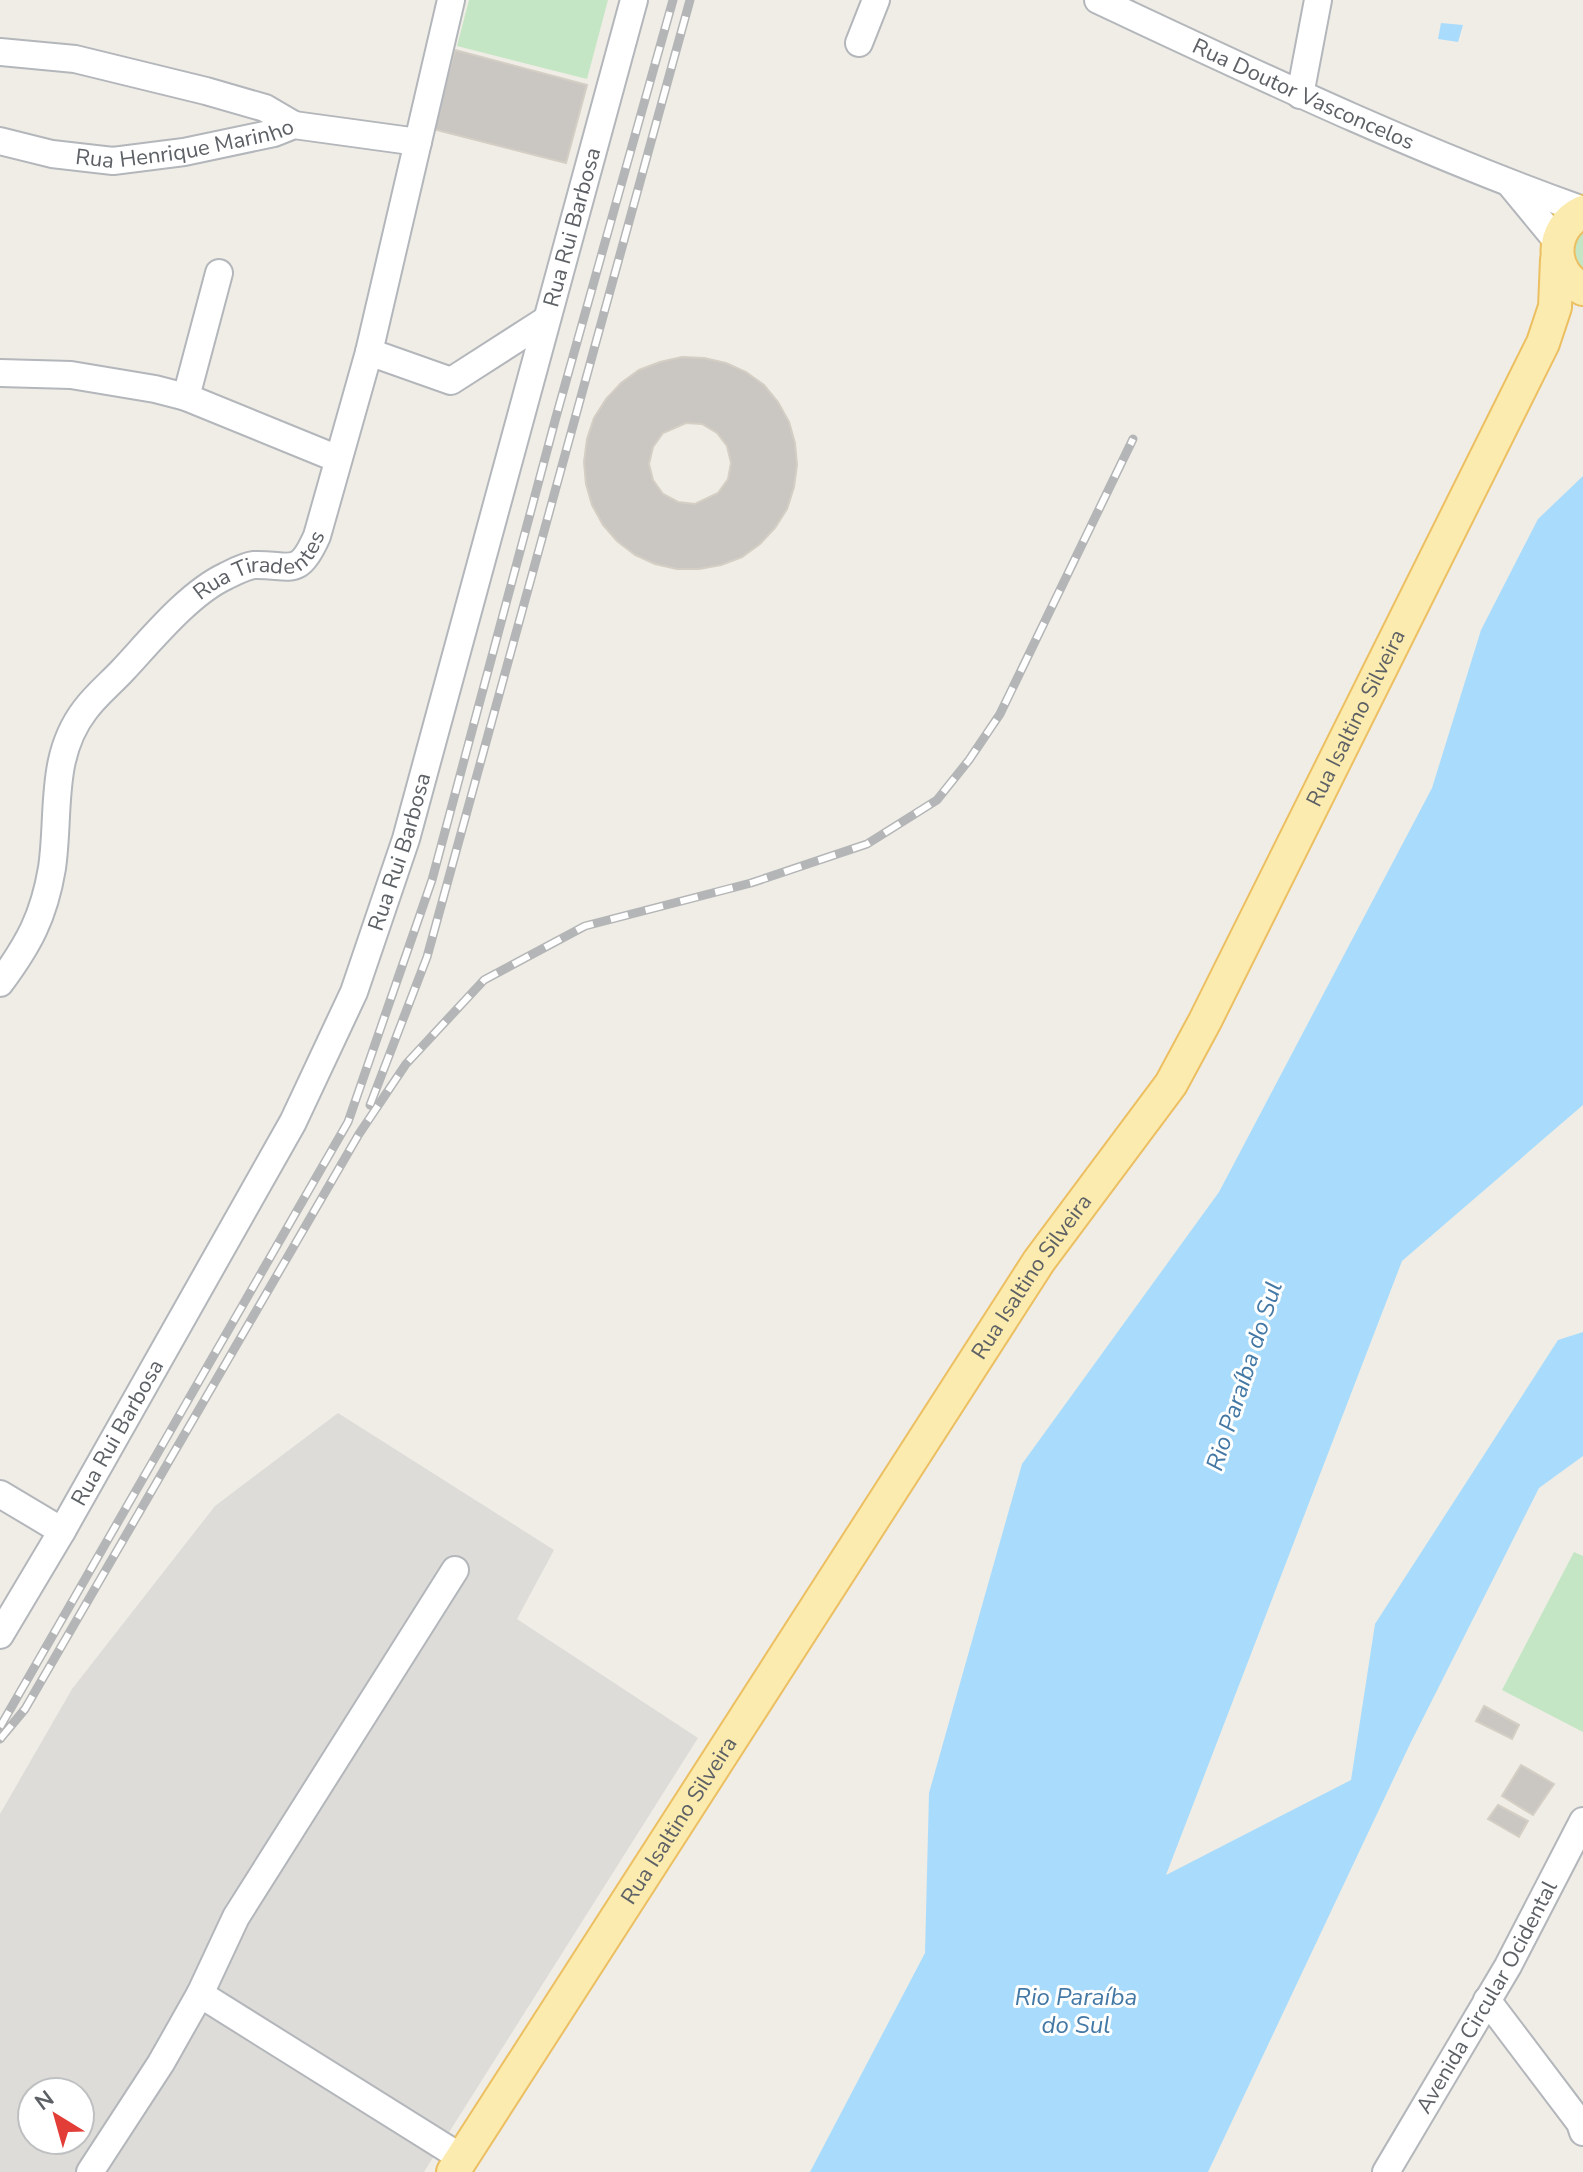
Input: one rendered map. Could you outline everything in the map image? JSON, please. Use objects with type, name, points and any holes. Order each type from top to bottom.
[{"type":"main road","points":[[1543,343],[1555,307],[1557,250],[1567,222],[1583,211]]},
{"type":"main road","points":[[1557,250],[1570,281],[1583,289]]},
{"type":"main road","points":[[1543,343],[1583,309]]},
{"type":"main road","name":"Rua Isaltino Silveira","points":[[458,2165],[1039,1261],[1171,1084],[1543,343]]},
{"type":"street","name":"Rua Tiradentes","points":[[0,983],[22,953],[39,921],[52,867],[57,779],[67,742],[85,710],[178,611],[222,577],[252,565],[297,566],[309,555],[369,352],[451,0]]},
{"type":"street","name":"Rua Rui Barbosa","points":[[0,1635],[293,1122],[354,992],[406,839],[634,0]]},
{"type":"street","points":[[859,43],[876,0]]},
{"type":"street","name":"Rua Doutor Vasconcelos","points":[[1098,0],[1300,95],[1510,184],[1583,211]]},
{"type":"street","points":[[1300,95],[1318,0]]},
{"type":"street","points":[[0,52],[75,59],[206,91],[265,108],[294,125]]},
{"type":"street","name":"Rua Henrique Marinho","points":[[0,141],[52,154],[113,161],[184,152],[274,133],[294,125],[418,142]]},
{"type":"street","name":"Rua Doutor Vasconcelos","points":[[1510,184],[1557,250]]},
{"type":"street","points":[[186,397],[219,273]]},
{"type":"street","points":[[369,352],[451,381],[546,320]]},
{"type":"street","points":[[0,373],[71,375],[155,389],[186,397],[338,459]]},
{"type":"street","points":[[0,1494],[62,1531]]},
{"type":"street","points":[[90,2172],[161,2063],[200,1994],[236,1917],[455,1570]]},
{"type":"street","name":"Avenida Circular Ocidental","points":[[1386,2172],[1487,2000],[1583,1821]]},
{"type":"street","points":[[200,1994],[458,2165]]},
{"type":"street","points":[[1487,2000],[1580,2123],[1583,2132]]},
{"type":"shaded area","points":[[338,1413],[554,1550],[517,1619],[698,1738],[424,2172],[0,2172],[0,1814],[72,1689],[215,1506]]},
{"type":"green space","points":[[469,0],[608,0],[587,79],[457,46]]},
{"type":"green space","points":[[1583,221],[1583,282],[1564,243]]},
{"type":"green space","points":[[1574,1552],[1583,1556],[1583,1732],[1502,1690]]},
{"type":"water","points":[[1441,23],[1463,25],[1458,42],[1438,39]]},
{"type":"water","name":"Rio Paraíba do Sul","points":[[1583,476],[1583,1105],[1402,1261],[1166,1875],[1351,1780],[1375,1624],[1558,1340],[1583,1332],[1583,1456],[1539,1488],[1410,1744],[1208,2172],[810,2172],[925,1953],[929,1793],[1022,1464],[1219,1192],[1432,788],[1481,630],[1538,519]]},
{"type":"building","points":[[455,50],[587,85],[566,163],[433,129]]},
{"type":"building","points":[[682,357],[704,358],[746,372],[764,385],[789,422],[797,465],[787,509],[760,544],[742,557],[721,565],[677,569],[635,555],[603,525],[592,505],[584,462],[594,418],[621,383],[639,370]],"holes":[[[686,423],[702,424],[717,433],[727,446],[731,463],[728,479],[718,493],[695,504],[678,502],[663,494],[653,480],[649,464],[653,447],[663,433]]]},
{"type":"building","points":[[1484,1706],[1519,1725],[1512,1739],[1476,1721]]},
{"type":"building","points":[[1521,1765],[1554,1784],[1533,1815],[1502,1796]]},
{"type":"building","points":[[1498,1805],[1528,1821],[1519,1837],[1488,1819]]},
{"type":"railway","points":[[0,1727],[348,1122],[432,880],[556,417],[673,0]]},
{"type":"railway","points":[[370,1105],[427,957],[690,0]]},
{"type":"railway","points":[[0,1739],[25,1709],[359,1134],[406,1064],[484,980],[585,926],[751,883],[867,844],[937,800],[1000,714],[1133,439]]}]
